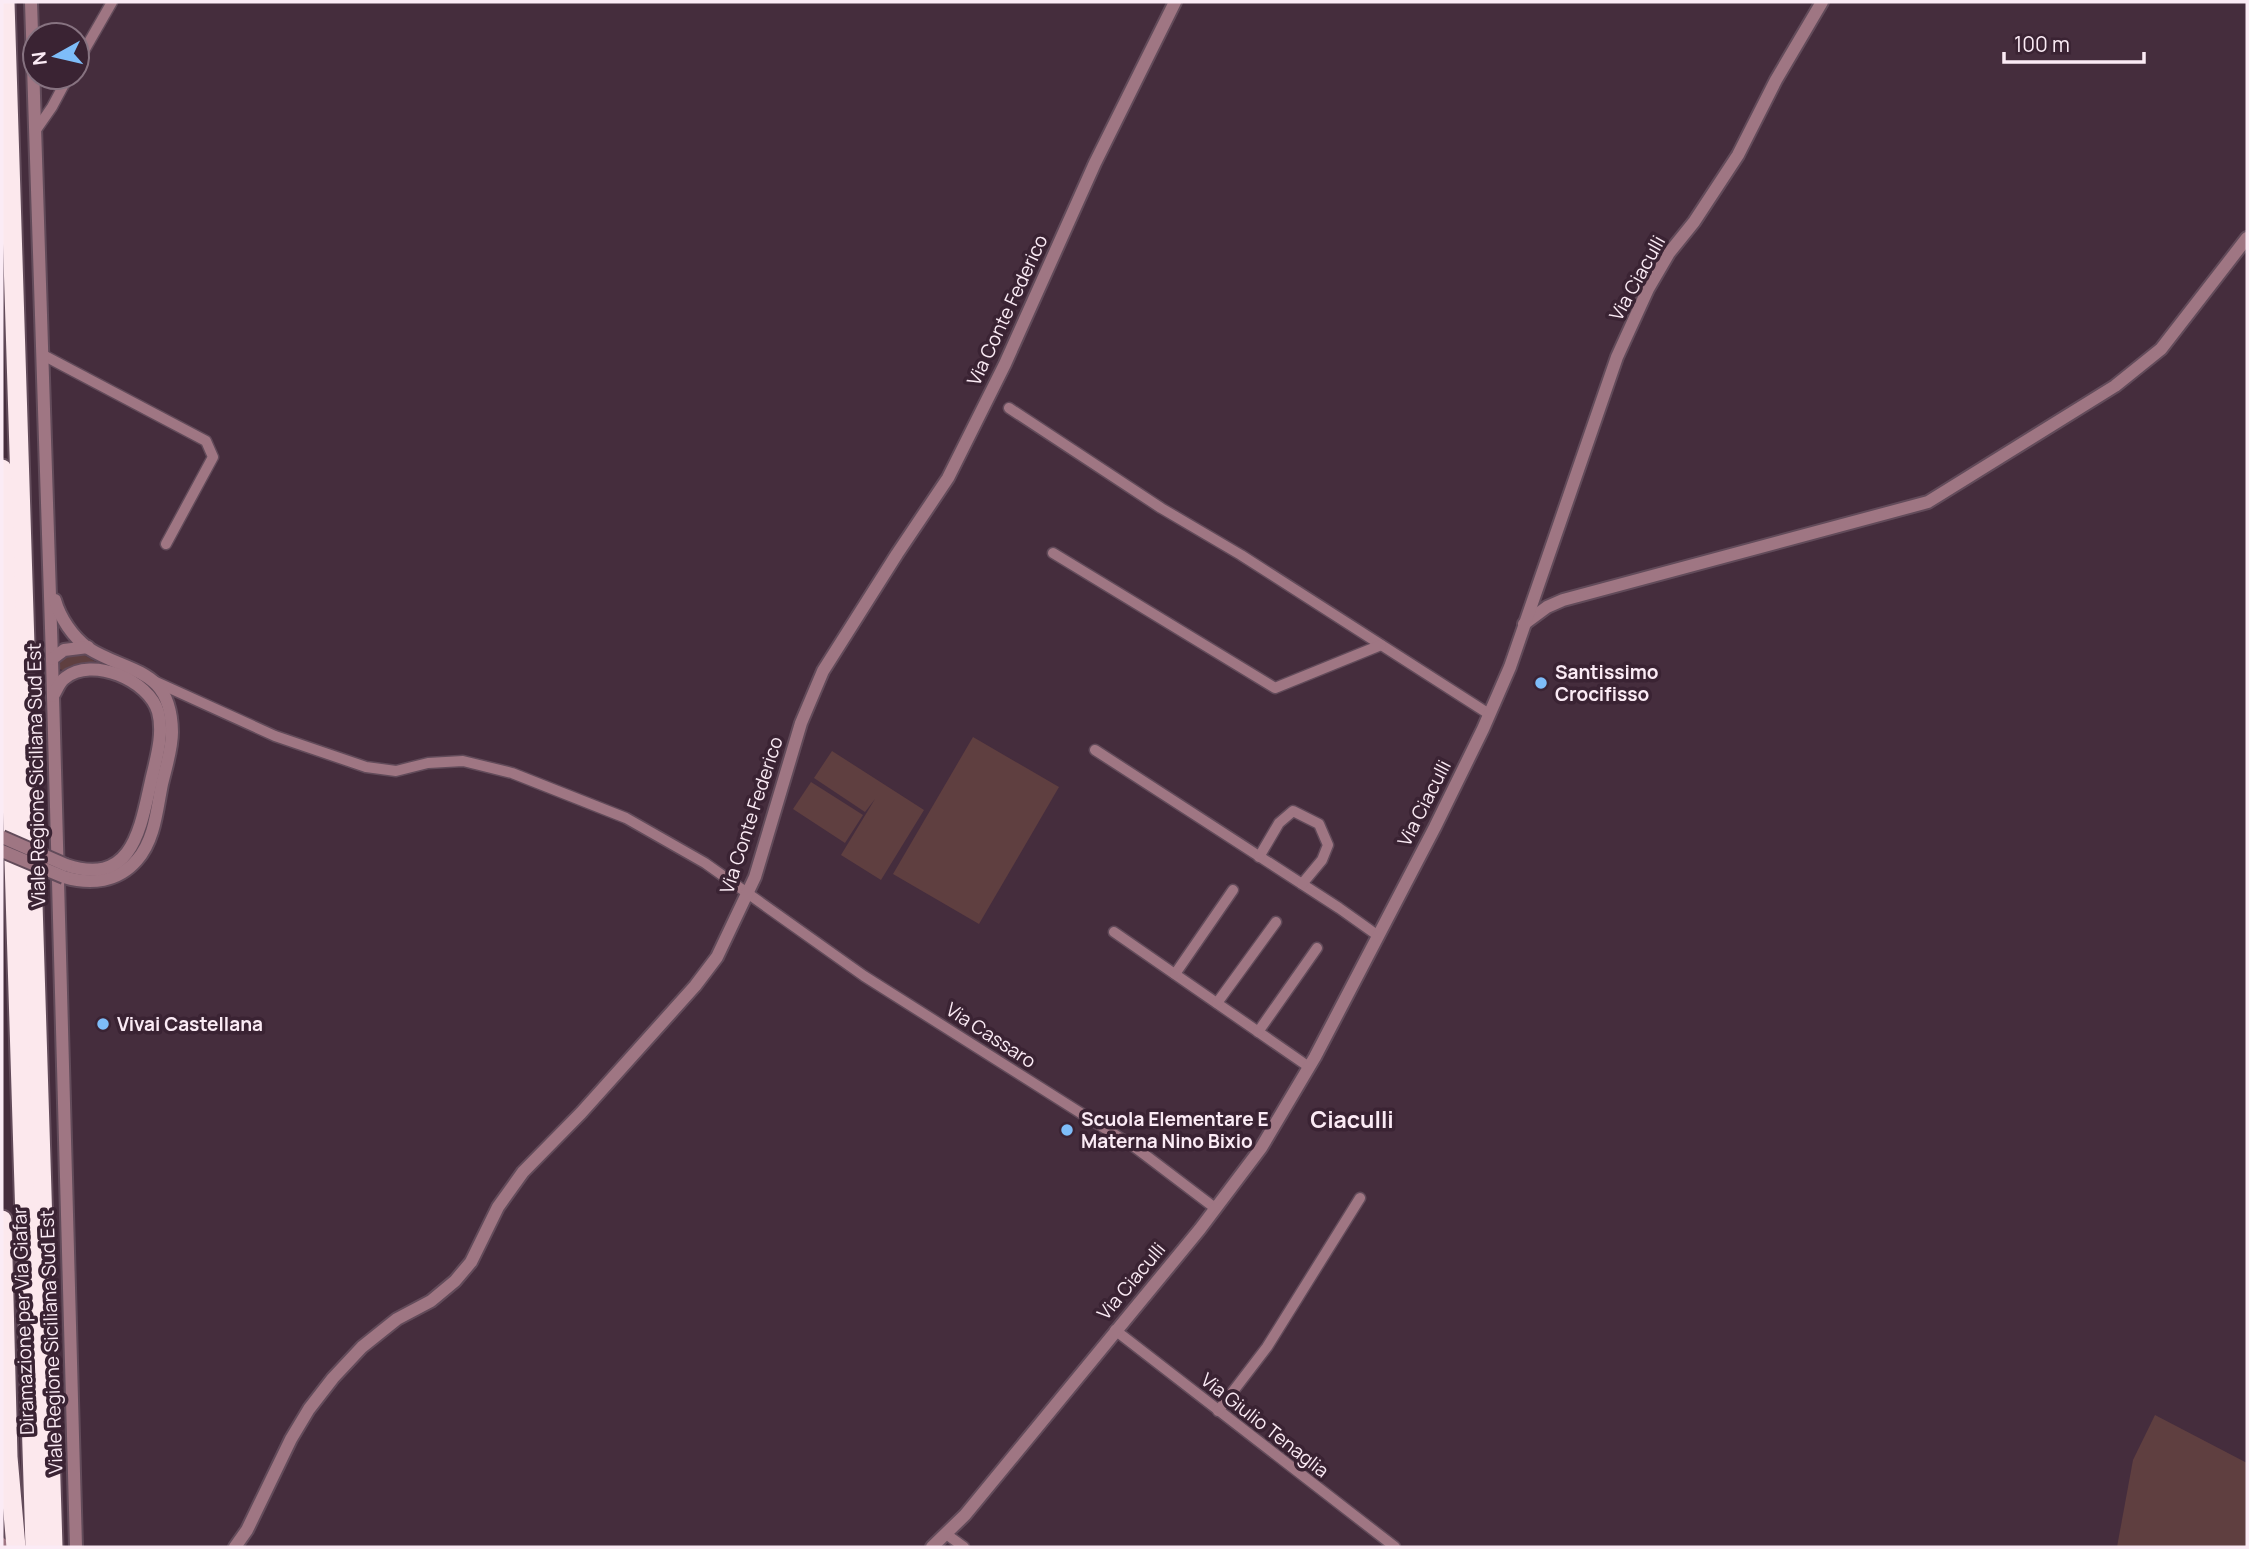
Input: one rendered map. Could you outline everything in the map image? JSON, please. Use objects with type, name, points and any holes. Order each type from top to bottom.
[{"type":"highway","name":"Diramazione per Via Giafar","points":[[5,2],[52,1547]]},
{"type":"highway","name":"Diramazione per Via Giafar","points":[[2,469],[34,1547]]},
{"type":"highway","points":[[2,1220],[8,1457],[16,1547]]},
{"type":"street","name":"Viale Regione Siciliana Sud Est","points":[[30,2],[50,583],[76,1547]]},
{"type":"street","points":[[91,39],[112,2]]},
{"type":"street","name":"Via Conte Federico","points":[[235,1547],[247,1530],[309,1409],[333,1378],[362,1347],[397,1320],[431,1301],[455,1281],[471,1262],[498,1207],[523,1172],[581,1113],[718,957],[765,845],[801,723],[823,671],[948,478],[1005,364],[1095,163],[1175,2]]},
{"type":"street","name":"Via Ciaculli","points":[[932,1547],[965,1515],[1215,1208],[1261,1148],[1309,1067],[1435,827],[1510,667],[1617,357],[1648,289],[1669,253],[1694,222],[1738,155],[1776,80],[1822,2]]},
{"type":"street","points":[[36,130],[60,91]]},
{"type":"street","points":[[1523,624],[1547,607],[1563,600],[1928,502],[2115,386],[2161,349],[2247,238]]},
{"type":"street","points":[[43,355],[206,441],[214,457],[166,544]]},
{"type":"street","points":[[1009,408],[1161,508],[1241,555],[1489,714]]},
{"type":"street","points":[[1053,553],[1275,688],[1381,645]]},
{"type":"street","points":[[2,837],[87,882],[112,878],[126,871],[139,858],[148,843],[172,734],[167,703],[154,681],[88,647],[58,612],[50,583]]},
{"type":"street","points":[[52,659],[64,650],[88,647]]},
{"type":"street","points":[[2,850],[65,871],[81,870],[108,867],[130,851],[137,839],[160,732],[158,713],[152,699],[143,689],[111,673],[91,669],[62,679],[53,696]]},
{"type":"street","name":"Via Cassaro","points":[[154,681],[275,736],[366,767],[396,771],[428,763],[463,761],[512,773],[626,818],[705,863],[864,976],[1136,1148],[1215,1208]]},
{"type":"street","points":[[1096,750],[1377,935]]},
{"type":"street","points":[[1259,857],[1279,823],[1293,811],[1319,824],[1328,845],[1322,860],[1302,884]]},
{"type":"street","points":[[1175,974],[1233,890]]},
{"type":"street","points":[[1217,1003],[1276,922]]},
{"type":"street","points":[[1114,932],[1309,1067]]},
{"type":"street","points":[[1258,1032],[1317,948]]},
{"type":"street","points":[[1218,1411],[1267,1347],[1360,1198]]},
{"type":"street","name":"Via Giulio Tenaglia","points":[[1115,1330],[1395,1547]]},
{"type":"street","points":[[946,1534],[964,1547]]},
{"type":"shaded area","points":[[72,653],[84,655],[96,662],[81,664],[64,671],[58,668],[61,661]]},
{"type":"shaded area","points":[[973,737],[1059,787],[979,924],[893,874]]},
{"type":"shaded area","points":[[832,751],[924,810],[881,880],[841,855],[875,799],[865,812],[814,778]]},
{"type":"shaded area","points":[[811,782],[863,815],[845,843],[793,809]]},
{"type":"shaded area","points":[[2155,1415],[2247,1463],[2247,1547],[2117,1547],[2133,1460]]},
{"type":"place","name":"Santissimo Crocifisso","points":[[1541,683]]},
{"type":"place","name":"Vivai Castellana","points":[[103,1024]]},
{"type":"place","name":"Scuola Elementare E Materna Nino Bixio","points":[[1067,1130]]},
{"type":"district","name":"Ciaculli","points":[[1352,1120]]}]
